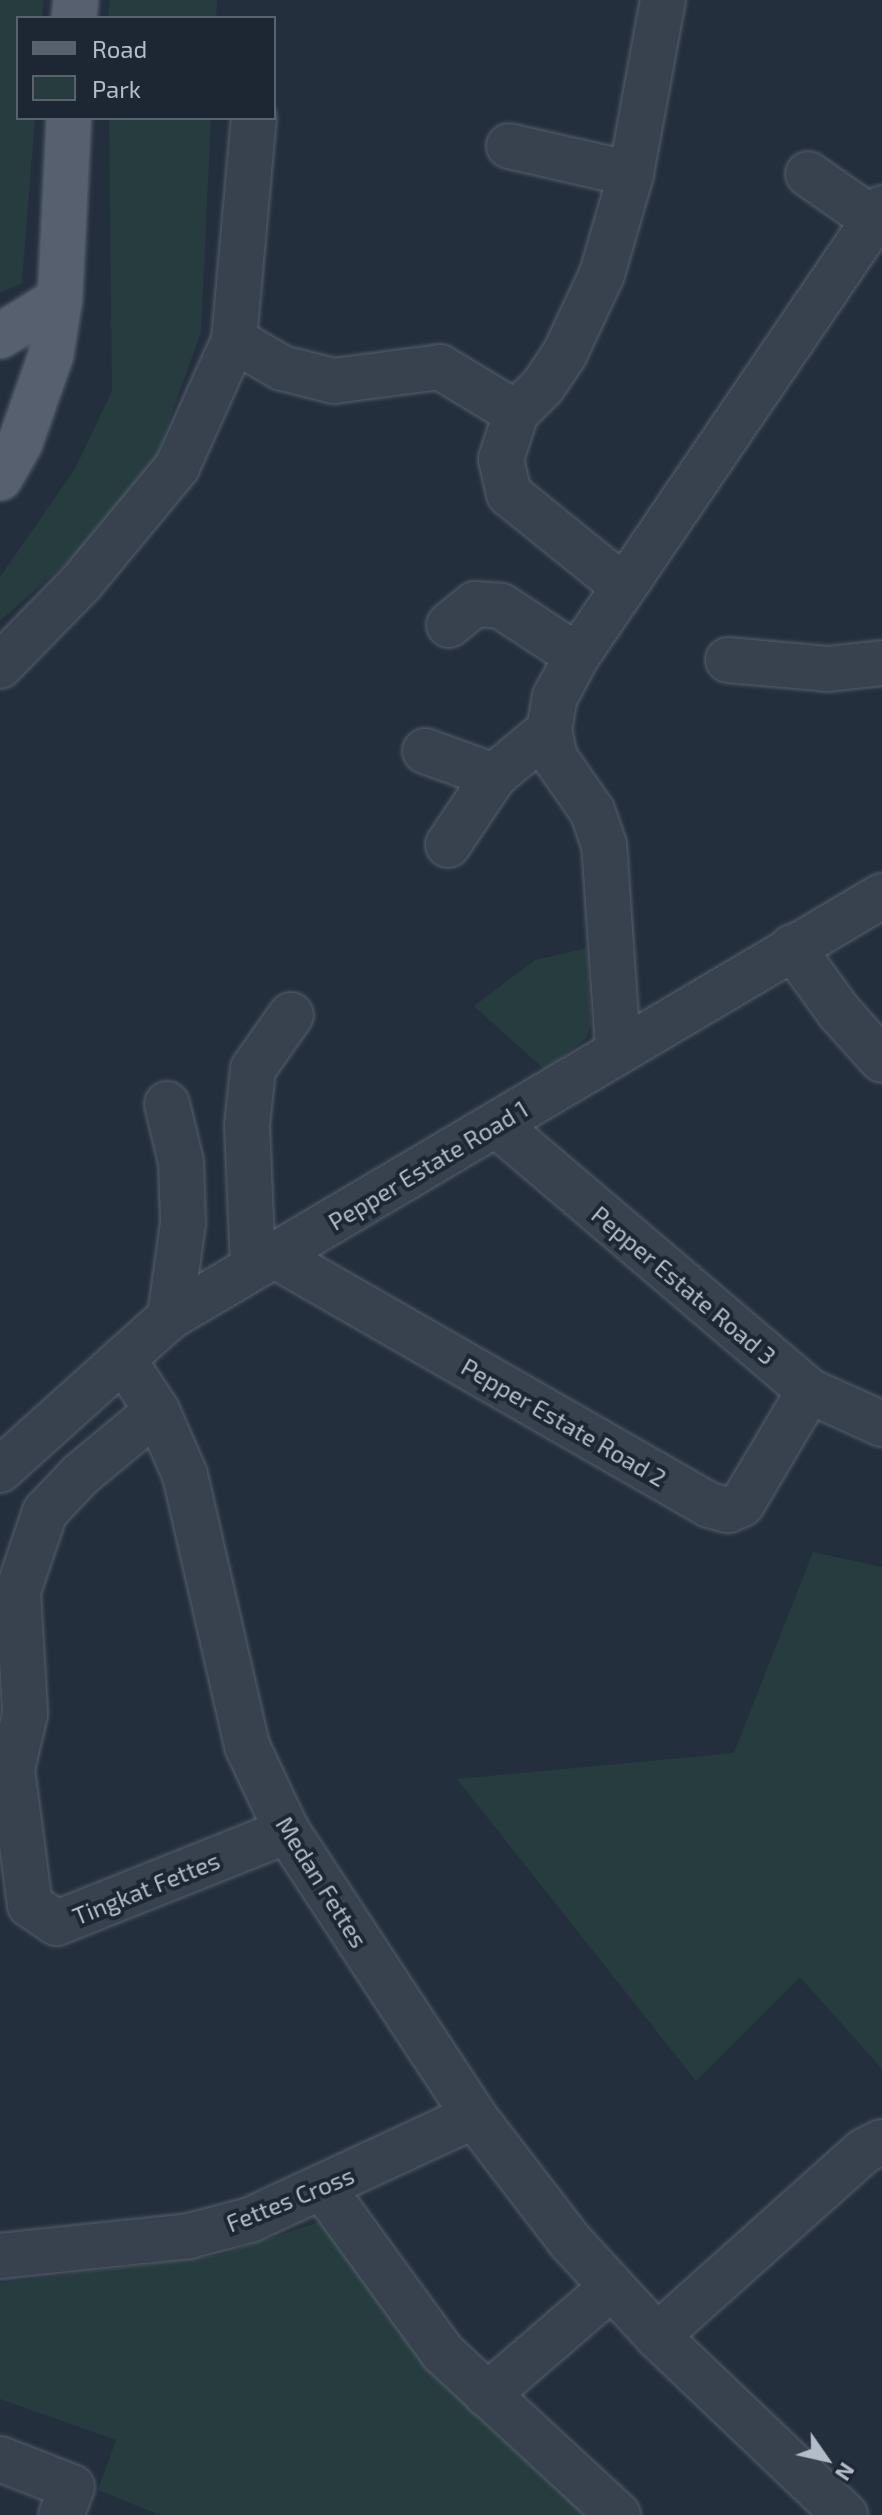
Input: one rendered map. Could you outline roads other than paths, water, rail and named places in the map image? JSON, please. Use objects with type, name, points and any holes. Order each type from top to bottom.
[{"type":"main road","points":[[0,478],[40,396],[60,299],[69,120]]},
{"type":"main road","points":[[0,336],[60,299]]},
{"type":"street","points":[[624,587],[509,494],[501,459],[516,413],[543,386],[565,353],[602,274],[631,174],[663,0]]},
{"type":"street","points":[[0,666],[81,583],[177,467],[234,340],[254,120]]},
{"type":"street","points":[[509,146],[631,174]]},
{"type":"street","points":[[618,1048],[604,845],[592,811],[555,758],[549,730],[555,697],[577,656],[878,214],[808,174]]},
{"type":"street","points":[[234,340],[282,368],[334,381],[440,367],[516,413]]},
{"type":"street","points":[[449,625],[475,604],[501,606],[577,656]]},
{"type":"street","points":[[728,660],[828,669],[882,663]]},
{"type":"street","points":[[448,845],[494,776],[549,730]]},
{"type":"street","points":[[425,751],[494,776]]},
{"type":"street","name":"Pepper Estate Road 1","points":[[0,1470],[170,1317],[498,1126],[618,1048],[882,896]]},
{"type":"street","points":[[792,947],[882,1060]]},
{"type":"street","points":[[264,1261],[247,1125],[253,1069],[291,1015]]},
{"type":"street","points":[[167,1104],[181,1162],[183,1223],[170,1317]]},
{"type":"street","name":"Pepper Estate Road 3","points":[[498,1126],[809,1391],[882,1424]]},
{"type":"street","name":"Pepper Estate Road 2","points":[[264,1261],[709,1505],[728,1510],[742,1504],[809,1391]]},
{"type":"street","name":"Medan Fettes","points":[[123,1359],[157,1411],[185,1475],[247,1746],[287,1831],[474,2116],[612,2287],[657,2336],[845,2515]]},
{"type":"street","name":"Tingkat Fettes","points":[[157,1411],[80,1475],[45,1512],[18,1591],[25,1714],[12,1769],[30,1905],[57,1923],[287,1831]]},
{"type":"street","name":"Fettes Cross","points":[[0,2256],[189,2236],[250,2220],[474,2116]]},
{"type":"street","points":[[657,2336],[864,2151],[882,2142]]},
{"type":"street","points":[[323,2188],[442,2352],[618,2515]]},
{"type":"street","points":[[487,2395],[612,2287]]},
{"type":"street","points":[[0,2459],[67,2501]]}]
